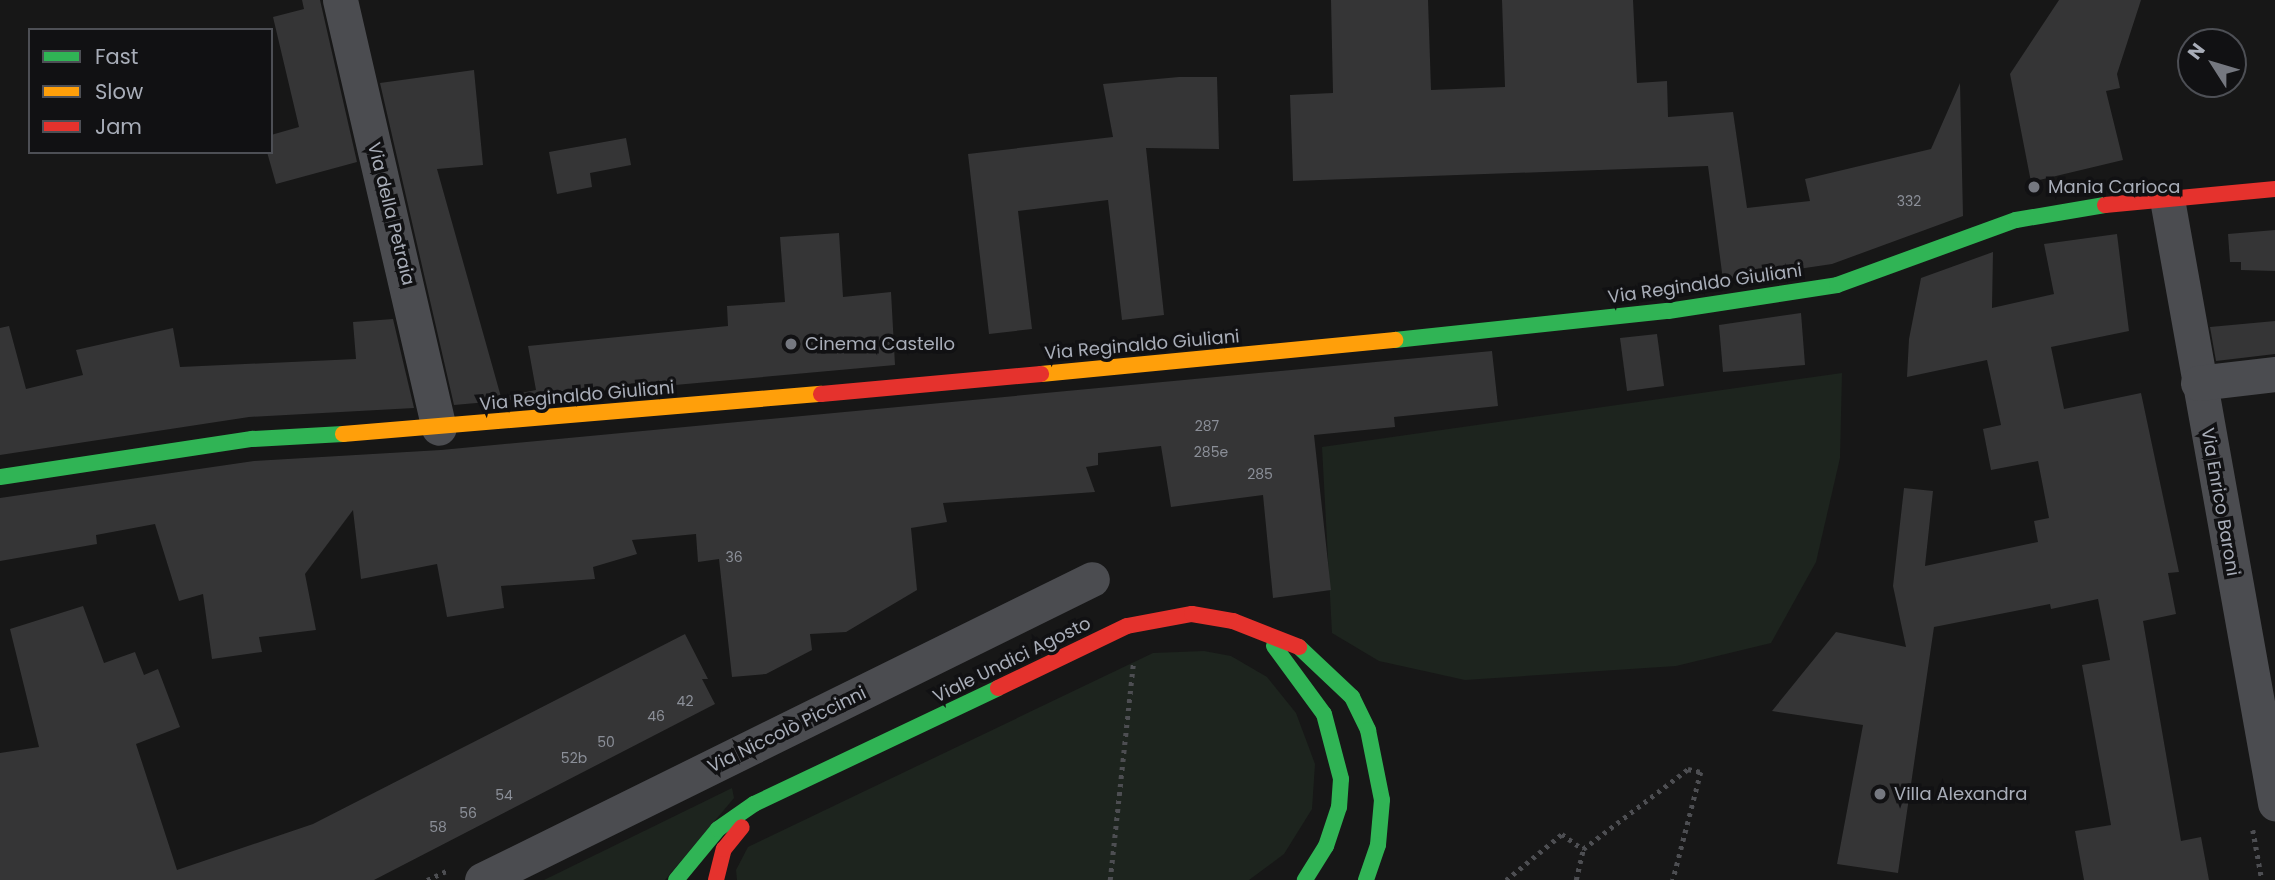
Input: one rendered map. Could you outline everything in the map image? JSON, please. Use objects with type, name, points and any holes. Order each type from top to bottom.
[{"type":"street","name":"Via della Petraia","points":[[340,0],[419,327],[439,428]]},
{"type":"street","name":"Via Reginaldo Giuliani","points":[[0,477],[252,439],[439,428],[1206,359],[1668,311],[1837,285],[2016,220],[2167,199],[2275,189]]},
{"type":"street","name":"Via Enrico Baroni","points":[[2167,199],[2275,803]]},
{"type":"street","points":[[2198,383],[2275,374]]},
{"type":"street","name":"Via Niccolò Piccinni","points":[[482,880],[1092,579]]},
{"type":"street","name":"Viale Undici Agosto","points":[[676,880],[734,814],[1127,626],[1192,614],[1258,629],[1303,648],[1336,676],[1352,697],[1368,730],[1382,800],[1378,845],[1366,880]]},
{"type":"street","points":[[1258,629],[1312,693],[1334,741],[1341,779],[1339,807],[1326,846],[1305,880]]},
{"type":"street","name":"Viale Undici Agosto","points":[[716,880],[724,849],[738,830],[793,787]]},
{"type":"path","points":[[1110,880],[1133,663]]},
{"type":"path","points":[[1576,880],[1583,849],[1688,769],[1701,772],[1673,880]]},
{"type":"path","points":[[1506,880],[1562,834],[1583,849]]},
{"type":"shaded area","points":[[1842,373],[1840,458],[1816,562],[1771,643],[1676,666],[1465,680],[1379,661],[1332,633],[1322,447]]},
{"type":"shaded area","points":[[1204,651],[1231,656],[1267,677],[1296,713],[1315,764],[1312,809],[1284,854],[1249,880],[737,880],[736,870],[748,847],[1153,653]]},
{"type":"shaded area","points":[[732,788],[734,798],[665,880],[544,880]]},
{"type":"building","points":[[302,0],[320,0],[357,162],[276,184],[268,154],[273,154],[273,134],[299,127],[273,17],[304,9]]},
{"type":"building","points":[[1331,0],[1428,0],[1431,90],[1505,87],[1502,0],[1633,0],[1637,83],[1667,81],[1668,117],[1733,112],[1747,208],[1810,201],[1805,179],[1931,149],[1960,83],[1963,216],[1832,264],[1723,280],[1708,166],[1293,181],[1290,95],[1333,93]]},
{"type":"building","points":[[2059,0],[2141,0],[2117,74],[2120,88],[2106,91],[2123,160],[2031,182],[2010,74]]},
{"type":"building","points":[[474,70],[483,165],[437,169],[501,397],[536,390],[528,346],[728,326],[727,306],[785,302],[780,237],[839,233],[843,297],[891,292],[895,365],[454,405],[380,83]]},
{"type":"building","points":[[1179,77],[1217,77],[1219,149],[1146,148],[1164,315],[1122,320],[1108,200],[1018,211],[1032,329],[989,334],[968,154],[1113,137],[1103,84]]},
{"type":"building","points":[[626,138],[631,165],[590,173],[592,187],[557,194],[549,152]]},
{"type":"building","points":[[2275,230],[2275,271],[2241,270],[2241,262],[2230,262],[2228,234]]},
{"type":"building","points":[[2117,234],[2129,331],[2051,347],[2064,409],[2141,393],[2179,572],[2168,573],[2176,614],[2143,621],[2181,841],[2201,837],[2209,880],[2084,880],[2075,831],[2111,825],[2082,665],[2110,660],[2098,599],[2051,609],[2050,604],[1934,627],[1898,873],[1837,864],[1863,725],[1772,711],[1836,632],[1906,647],[1893,586],[1904,488],[1933,491],[1925,566],[2038,542],[2034,521],[2049,518],[2038,461],[1991,470],[1983,429],[2001,425],[1987,360],[1907,377],[1909,339],[1921,278],[1993,252],[1992,308],[2054,294],[2044,244]]},
{"type":"building","points":[[1801,313],[1805,365],[1723,372],[1719,325]]},
{"type":"building","points":[[393,319],[414,408],[249,417],[0,455],[0,328],[9,326],[26,389],[83,375],[76,350],[173,328],[180,367],[356,359],[353,322]]},
{"type":"building","points":[[2275,321],[2275,354],[2216,361],[2210,327]]},
{"type":"building","points":[[1657,334],[1664,386],[1627,391],[1620,338]]},
{"type":"building","points":[[1492,351],[1498,406],[1394,417],[1395,427],[1314,435],[1331,590],[1273,598],[1263,495],[1171,507],[1161,446],[1098,453],[1098,465],[1086,467],[1095,492],[943,503],[947,522],[911,528],[917,590],[846,632],[810,634],[812,650],[766,674],[732,677],[719,559],[698,562],[696,534],[632,540],[637,554],[593,567],[595,579],[501,586],[504,608],[447,617],[437,564],[361,579],[353,510],[305,574],[316,630],[259,637],[262,652],[212,659],[203,594],[179,601],[155,524],[96,535],[97,544],[0,561],[0,498],[254,461],[441,450]]},
{"type":"building","points":[[83,606],[104,663],[135,652],[144,675],[158,669],[180,727],[136,744],[177,870],[313,824],[685,634],[708,679],[702,679],[715,704],[374,880],[0,880],[0,753],[39,747],[10,629]]},
{"type":"traffic: fast","points":[[1395,340],[1668,311],[1837,285],[2016,220],[2105,205]]},
{"type":"traffic: fast","points":[[0,477],[252,439],[343,434]]},
{"type":"traffic: fast","points":[[1274,646],[1324,714],[1341,779],[1339,807],[1326,846],[1305,880]]},
{"type":"traffic: fast","points":[[1299,647],[1352,697],[1368,730],[1382,800],[1378,845],[1366,880]]},
{"type":"traffic: fast","points":[[676,880],[718,829],[754,804],[998,688]]},
{"type":"traffic: slow","points":[[1041,374],[1395,340]]},
{"type":"traffic: slow","points":[[343,434],[821,394]]},
{"type":"traffic: jam","points":[[2105,205],[2275,189]]},
{"type":"traffic: jam","points":[[821,394],[1041,374]]},
{"type":"traffic: jam","points":[[998,688],[1127,626],[1192,614],[1233,621],[1299,647]]},
{"type":"traffic: jam","points":[[716,880],[724,849],[742,827]]},
{"type":"place","name":"Mania Carioca","points":[[2034,187]]},
{"type":"place","name":"Cinema Castello","points":[[791,344]]},
{"type":"place","name":"Villa Alexandra","points":[[1880,794]]}]
